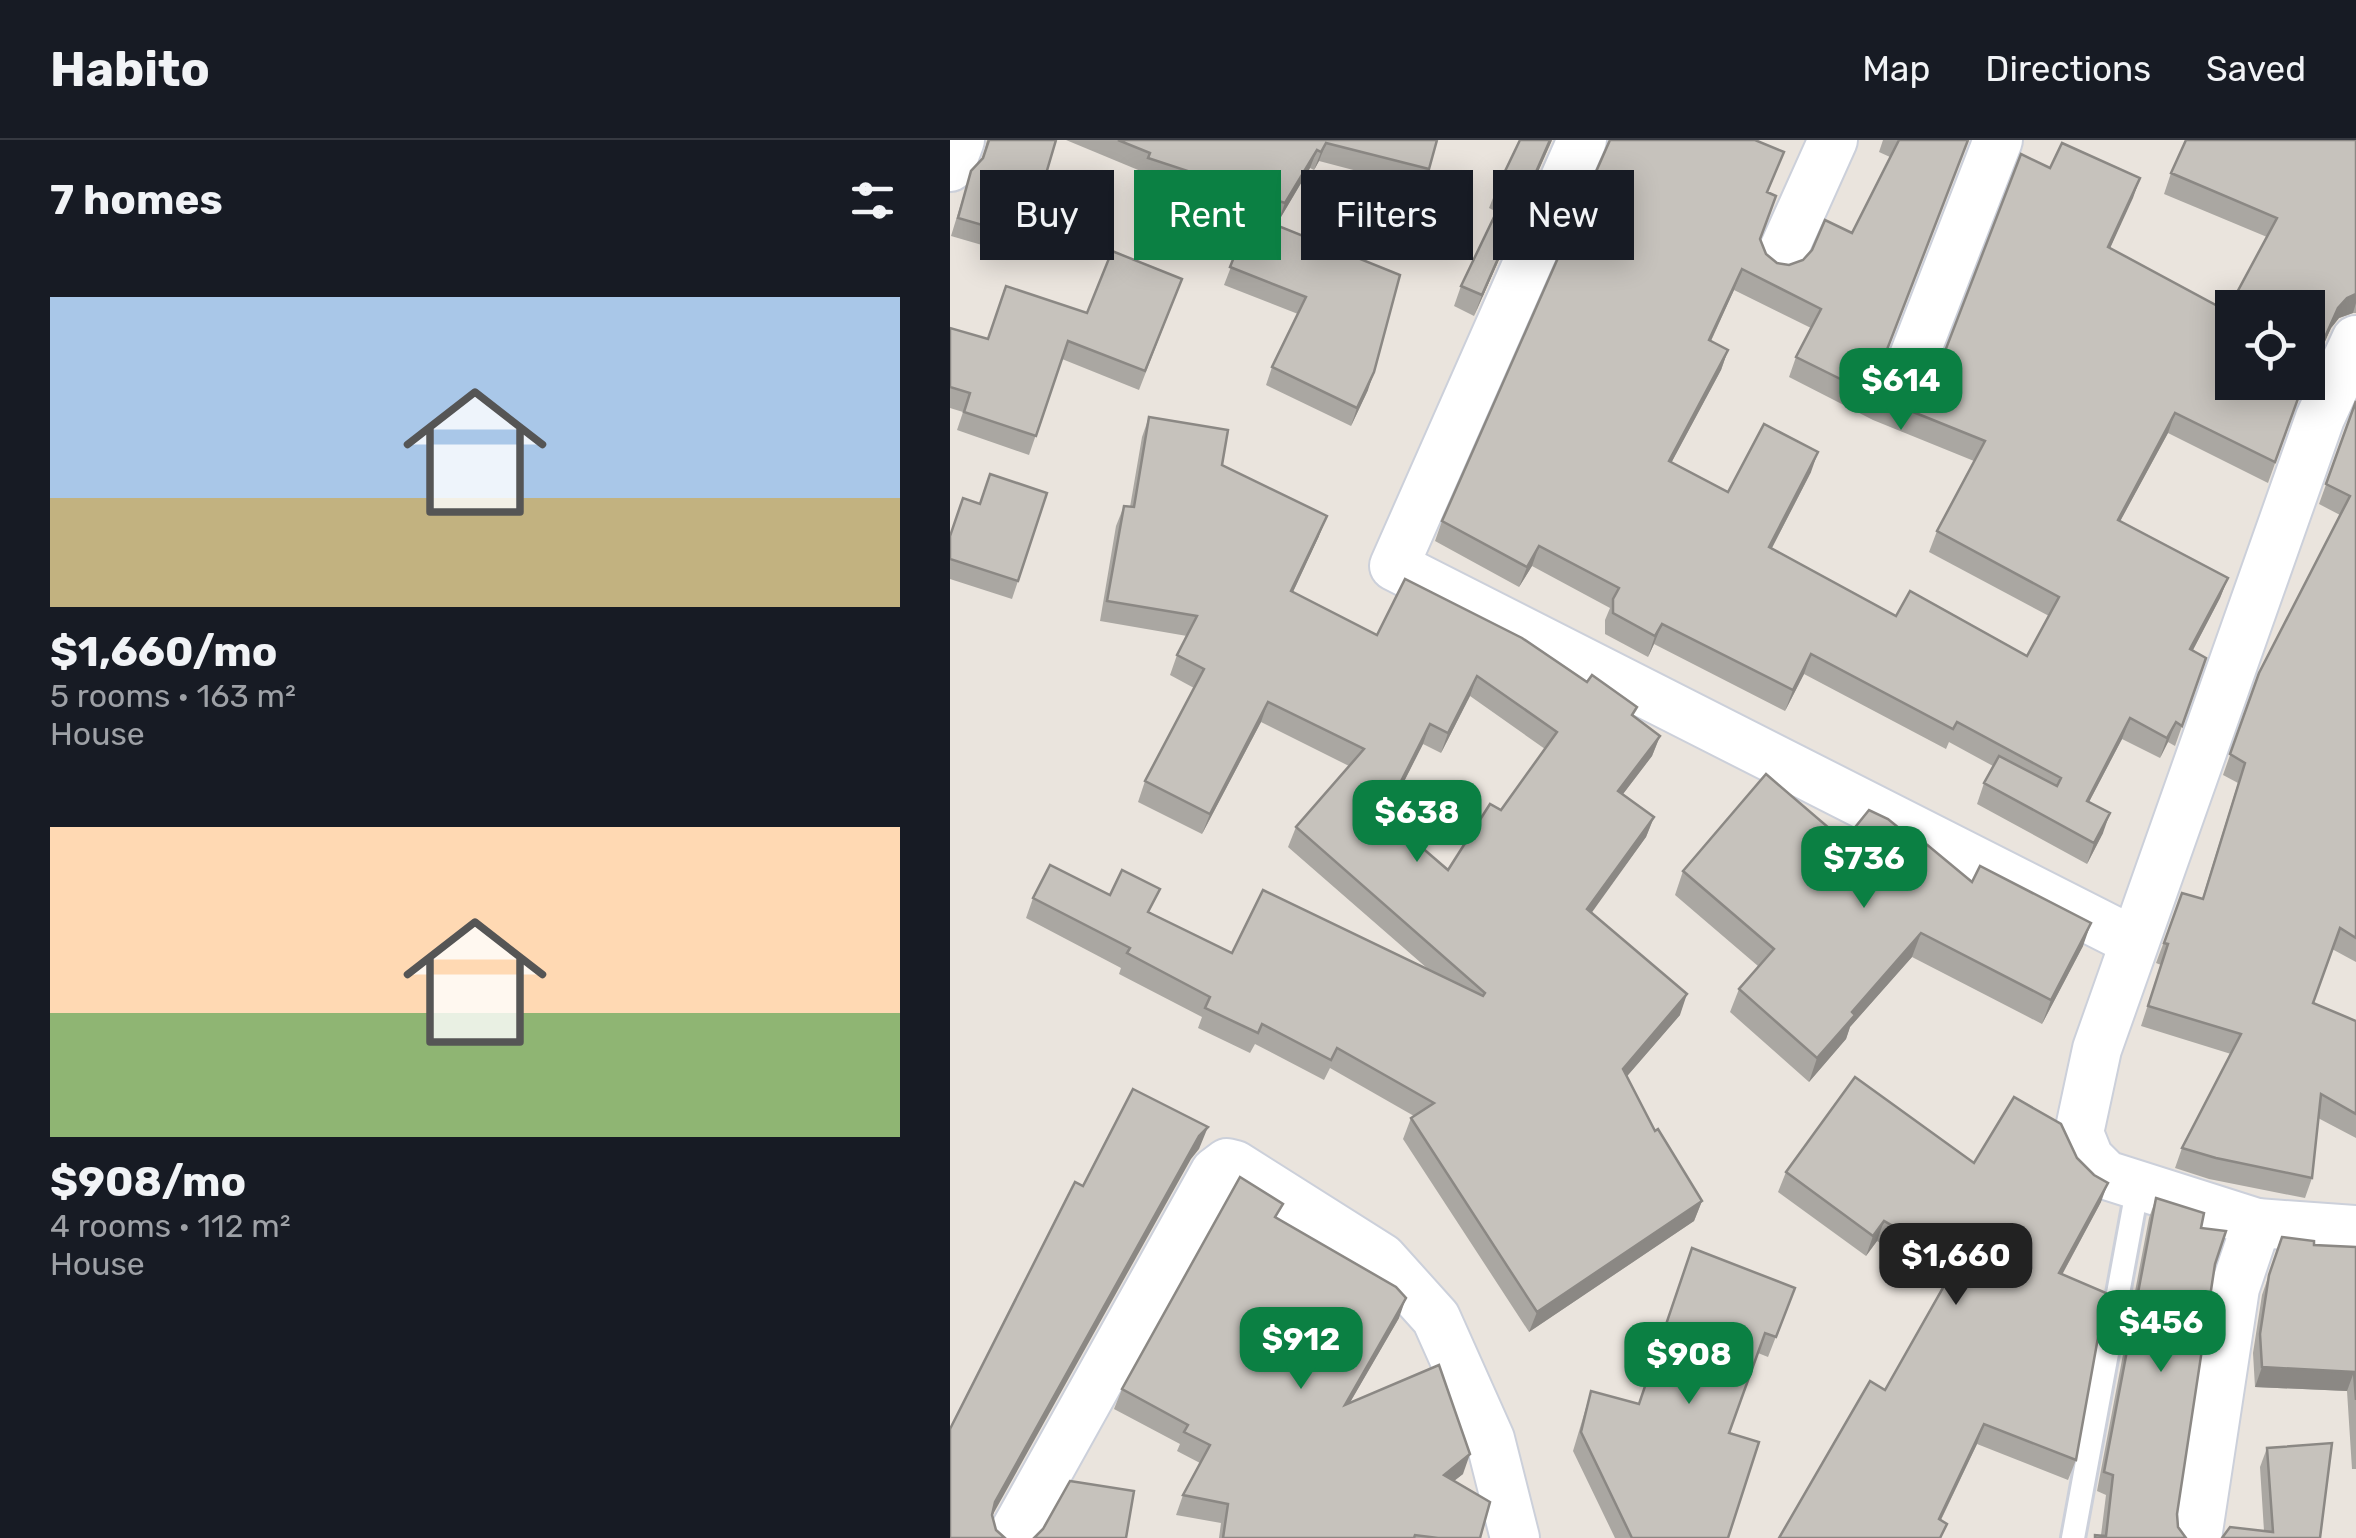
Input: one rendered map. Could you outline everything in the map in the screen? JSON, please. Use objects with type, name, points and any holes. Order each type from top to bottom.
[{"type":"street","points":[[950,167],[960,140]]},
{"type":"street","points":[[1582,140],[1394,566],[2133,941]]},
{"type":"street","points":[[1780,258],[1832,140]]},
{"type":"street","points":[[1904,382],[1998,140]]},
{"type":"street","points":[[2356,340],[2320,418],[2133,941],[2097,1049],[2079,1132],[2089,1158],[2106,1175],[2257,1224],[2356,1230]]},
{"type":"street","points":[[1011,1538],[1216,1172],[1226,1163],[1382,1258],[1436,1318],[1490,1439],[1515,1538]]},
{"type":"street","points":[[2197,1538],[2235,1288],[2257,1224]]},
{"type":"lane","points":[[2073,1538],[2138,1186]]},
{"type":"building","points":[[989,140],[1056,140],[1047,170],[980,170],[980,224],[958,218],[971,171],[983,158]]},
{"type":"building","points":[[1118,140],[1437,140],[1429,169],[1326,143],[1301,170],[1285,203],[1281,202],[1281,170],[1185,170],[1148,158],[1150,153]]},
{"type":"building","points":[[1520,140],[1550,140],[1537,170],[1506,170]]},
{"type":"building","points":[[1610,140],[1755,140],[1784,152],[1767,192],[1776,196],[1760,239],[1766,254],[1777,263],[1789,265],[1803,260],[1812,250],[1825,220],[1852,233],[1899,140],[1968,140],[1886,352],[1884,365],[1889,378],[1902,388],[1915,389],[1928,384],[1937,372],[2021,154],[2050,168],[2062,143],[2140,178],[2108,247],[2215,305],[2215,400],[2297,400],[2275,462],[2175,413],[2118,520],[2228,578],[2190,649],[2206,658],[2182,726],[2176,722],[2167,738],[2130,718],[2087,801],[2110,813],[2094,843],[1984,783],[1999,756],[2057,786],[2061,778],[1957,722],[1953,729],[1811,654],[1793,690],[1662,624],[1655,636],[1613,613],[1613,599],[1619,588],[1539,546],[1527,567],[1442,521],[1557,260],[1634,260],[1634,170],[1597,170]],"holes":[[[1742,269],[1821,309],[1796,357],[1881,399],[1985,441],[1937,531],[2059,597],[2027,656],[1910,591],[1896,616],[1769,547],[1818,452],[1764,424],[1728,492],[1669,461],[1728,350],[1709,340]]]},
{"type":"building","points":[[2186,140],[2356,140],[2356,294],[2338,308],[2325,337],[2325,290],[2238,290],[2277,218],[2171,173]]},
{"type":"building","points":[[1493,219],[1493,260],[1497,260],[1482,295],[1461,286]]},
{"type":"building","points":[[1281,227],[1301,235],[1301,260],[1363,260],[1400,275],[1374,372],[1357,408],[1272,367],[1306,297],[1230,267],[1233,260],[1281,260]]},
{"type":"building","points":[[1114,252],[1182,279],[1145,371],[1068,341],[1036,436],[964,412],[970,393],[950,387],[950,328],[988,339],[1006,286],[1087,313],[1108,260],[1114,260]]},
{"type":"building","points":[[2356,401],[2356,938],[2340,928],[2313,1003],[2356,1021],[2356,1114],[2321,1094],[2312,1178],[2182,1148],[2241,1034],[2148,1006],[2182,893],[2203,899],[2245,763],[2230,754],[2259,673],[2350,496],[2326,484]]},
{"type":"building","points":[[1149,417],[1228,430],[1222,465],[1327,516],[1291,591],[1377,635],[1405,579],[1522,638],[1587,682],[1592,675],[1637,707],[1632,715],[1660,736],[1618,791],[1654,817],[1587,909],[1687,994],[1623,1069],[1655,1131],[1658,1129],[1702,1201],[1537,1312],[1411,1118],[1434,1103],[1337,1048],[1331,1060],[1262,1024],[1258,1033],[1205,1008],[1210,997],[1127,953],[1130,948],[1033,898],[1050,865],[1110,895],[1122,870],[1160,889],[1148,912],[1232,953],[1263,890],[1483,996],[1485,993],[1296,827],[1364,749],[1268,702],[1210,814],[1145,781],[1204,669],[1177,655],[1197,616],[1107,601],[1124,506],[1134,507]],"holes":[[[1477,676],[1557,732],[1501,810],[1490,804],[1448,870],[1384,815],[1430,724],[1448,733]]]},
{"type":"building","points":[[990,474],[1047,493],[1018,581],[950,559],[950,536],[963,498],[980,504]]},
{"type":"building","points":[[1766,774],[1844,841],[1869,810],[1888,819],[1916,842],[1919,838],[1972,882],[1980,866],[2091,923],[2051,1000],[1921,933],[1817,1058],[1739,989],[1774,949],[1683,871]]},
{"type":"building","points":[[1855,1077],[1974,1163],[2014,1097],[2061,1124],[2077,1158],[2108,1183],[2059,1273],[2106,1293],[2076,1460],[1984,1424],[1939,1519],[1947,1524],[1940,1538],[1779,1538],[1870,1381],[1885,1390],[1957,1263],[1884,1221],[1873,1236],[1786,1172]]},
{"type":"building","points":[[1133,1089],[1208,1127],[1199,1136],[995,1502],[992,1515],[996,1530],[1005,1538],[950,1538],[950,1429],[1075,1182],[1083,1186]]},
{"type":"building","points":[[1240,1177],[1283,1204],[1275,1217],[1396,1287],[1406,1298],[1345,1405],[1439,1365],[1470,1454],[1444,1475],[1490,1502],[1480,1538],[1223,1538],[1228,1504],[1183,1495],[1210,1445],[1184,1432],[1188,1425],[1122,1389]]},
{"type":"building","points":[[2156,1198],[2204,1213],[2201,1228],[2226,1231],[2215,1264],[2177,1514],[2178,1527],[2186,1538],[2095,1538],[2106,1536],[2113,1475],[2104,1472]]},
{"type":"building","points":[[2282,1237],[2314,1241],[2314,1245],[2356,1247],[2356,1400],[2354,1372],[2262,1367],[2260,1334],[2269,1275]]},
{"type":"building","points":[[1692,1248],[1795,1288],[1776,1337],[1765,1333],[1729,1433],[1759,1442],[1728,1538],[1632,1538],[1581,1432],[1591,1391],[1639,1404]]},
{"type":"building","points":[[2332,1443],[2320,1538],[2222,1538],[2230,1527],[2273,1532],[2267,1448]]},
{"type":"building","points":[[1070,1481],[1134,1491],[1126,1538],[1034,1538]]}]
